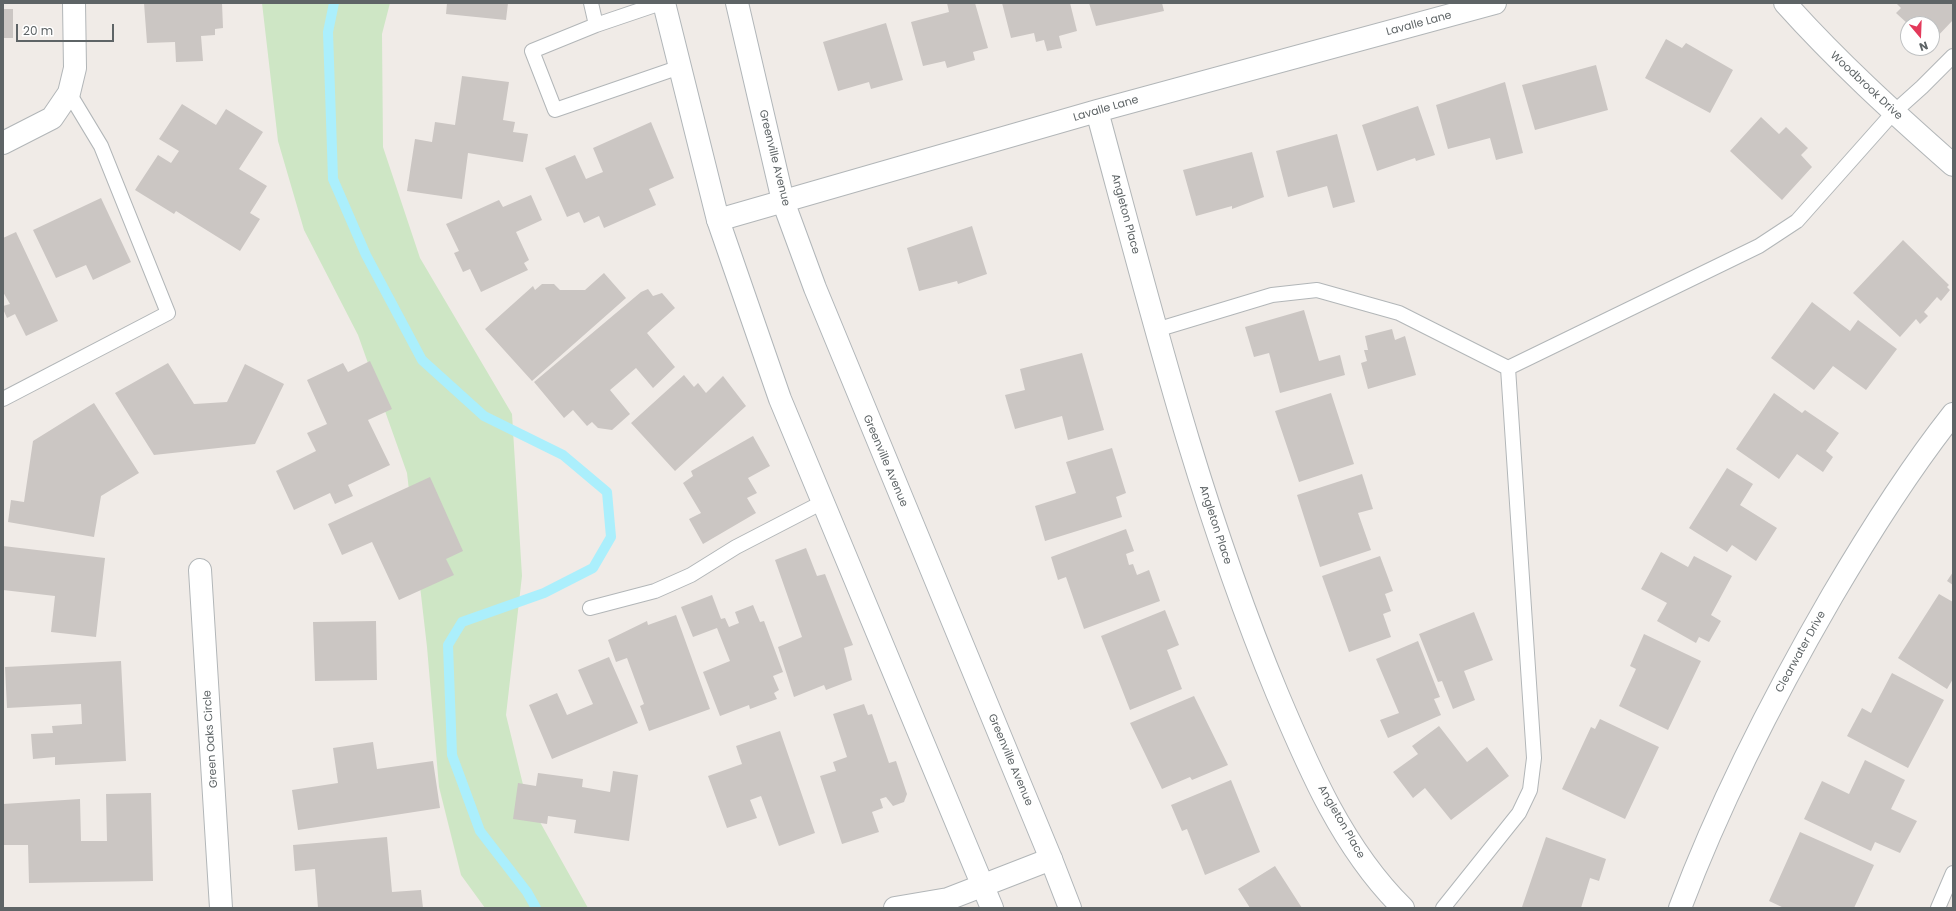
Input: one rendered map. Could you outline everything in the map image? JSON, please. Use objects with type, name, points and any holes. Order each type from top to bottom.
[{"type":"street","points":[[3,143],[52,118],[69,93],[75,68],[74,3]]},
{"type":"street","points":[[663,3],[718,220],[780,399],[992,908]]},
{"type":"street","name":"Greenville Avenue","points":[[737,3],[783,201],[815,288],[847,369],[1070,908]]},
{"type":"street","name":"Lavalle Lane","points":[[718,220],[1097,111],[1495,3]]},
{"type":"street","name":"Woodbrook Drive","points":[[1785,3],[1818,40],[1893,113],[1953,165]]},
{"type":"street","name":"Angleton Place","points":[[1097,111],[1156,330],[1216,530],[1253,634],[1292,727],[1329,806],[1357,852],[1390,896],[1403,908]]},
{"type":"street","name":"Clearwater Drive","points":[[1680,908],[1697,864],[1739,769],[1802,647],[1870,532],[1953,414]]},
{"type":"street","name":"Green Oaks Circle","points":[[200,570],[221,908]]},
{"type":"street","points":[[895,908],[948,900],[1051,859]]},
{"type":"lane","points":[[591,3],[596,25]]},
{"type":"lane","points":[[663,3],[596,25],[532,51],[555,110],[680,67]]},
{"type":"lane","points":[[1508,368],[1759,246],[1797,221],[1893,113],[1953,56]]},
{"type":"lane","points":[[3,399],[168,313],[101,146],[69,93]]},
{"type":"lane","points":[[1156,330],[1272,295],[1317,290],[1399,313],[1508,368]]},
{"type":"lane","points":[[1443,908],[1519,813],[1530,790],[1531,784],[1534,758],[1508,368]]},
{"type":"lane","points":[[590,608],[655,591],[691,575],[736,547],[823,502]]},
{"type":"lane","points":[[1938,908],[1953,873]]},
{"type":"green space","points":[[262,3],[390,3],[382,34],[383,147],[420,258],[512,414],[522,576],[506,715],[526,797],[588,908],[485,908],[461,875],[439,787],[427,647],[407,473],[358,335],[304,230],[278,141]]},
{"type":"building","points":[[144,3],[222,3],[223,28],[215,29],[215,35],[201,36],[203,61],[176,62],[175,42],[147,43]]},
{"type":"building","points":[[447,3],[508,3],[506,20],[446,14]]},
{"type":"building","points":[[947,3],[975,3],[988,48],[973,52],[975,60],[947,68],[945,61],[923,66],[911,22],[949,12]]},
{"type":"building","points":[[1002,3],[1070,3],[1077,31],[1059,36],[1062,48],[1047,51],[1044,40],[1036,42],[1034,33],[1011,38]]},
{"type":"building","points":[[1089,3],[1162,3],[1164,11],[1096,26]]},
{"type":"building","points":[[1896,3],[1953,3],[1953,20],[1940,34],[1940,16],[1900,17],[1896,13],[1901,8]]},
{"type":"building","points":[[3,9],[13,9],[13,38],[3,38]]},
{"type":"building","points":[[886,23],[903,80],[871,89],[869,82],[838,91],[823,42]]},
{"type":"building","points":[[1666,39],[1682,48],[1686,43],[1733,70],[1710,113],[1645,78]]},
{"type":"building","points":[[1596,65],[1608,110],[1535,130],[1522,85]]},
{"type":"building","points":[[462,76],[509,82],[503,120],[515,122],[513,132],[528,134],[523,162],[468,153],[462,199],[407,191],[415,139],[432,142],[435,122],[455,125]]},
{"type":"building","points":[[1505,82],[1523,153],[1496,160],[1490,138],[1448,149],[1436,105]]},
{"type":"building","points":[[182,104],[216,125],[226,109],[263,132],[239,169],[267,186],[250,213],[260,219],[240,251],[176,211],[174,214],[135,190],[158,155],[171,163],[179,151],[159,139]]},
{"type":"building","points":[[1418,106],[1435,155],[1416,161],[1415,158],[1377,171],[1362,125]]},
{"type":"building","points":[[1761,117],[1779,134],[1786,127],[1808,148],[1801,155],[1812,167],[1782,200],[1730,151]]},
{"type":"building","points":[[651,122],[674,178],[649,189],[656,205],[604,228],[599,216],[584,223],[579,212],[567,217],[545,168],[575,155],[586,179],[603,172],[593,148]]},
{"type":"building","points":[[1337,134],[1355,202],[1333,208],[1327,186],[1288,197],[1276,151]]},
{"type":"building","points":[[1252,152],[1264,197],[1232,209],[1232,206],[1196,216],[1183,170]]},
{"type":"building","points":[[531,195],[542,220],[516,232],[529,260],[524,263],[528,270],[481,292],[470,269],[463,272],[454,253],[459,251],[446,224],[499,200],[503,207]]},
{"type":"building","points":[[101,198],[131,262],[93,280],[86,265],[56,278],[33,230]]},
{"type":"building","points":[[972,226],[987,274],[958,284],[957,281],[919,291],[907,248]]},
{"type":"building","points":[[16,232],[58,321],[26,336],[15,314],[7,318],[3,309],[3,306],[10,304],[3,292],[3,238]]},
{"type":"building","points":[[1903,240],[1949,285],[1947,287],[1950,290],[1941,301],[1937,297],[1924,312],[1928,316],[1920,324],[1916,319],[1900,337],[1853,293]]},
{"type":"building","points":[[604,273],[626,298],[532,381],[485,329],[533,286],[535,290],[542,284],[554,284],[560,290],[585,290]]},
{"type":"building","points":[[648,289],[653,296],[662,293],[675,308],[647,333],[675,367],[653,388],[636,368],[610,390],[630,414],[612,430],[598,428],[592,422],[587,426],[573,410],[564,418],[534,382],[641,292]]},
{"type":"building","points":[[1812,302],[1850,331],[1858,320],[1897,349],[1866,390],[1833,366],[1814,390],[1771,358]]},
{"type":"building","points":[[1304,310],[1319,361],[1340,355],[1345,375],[1280,393],[1269,353],[1254,357],[1245,327]]},
{"type":"building","points":[[1392,329],[1395,340],[1405,336],[1416,375],[1368,389],[1361,363],[1367,361],[1364,350],[1368,350],[1365,336]]},
{"type":"building","points":[[1082,353],[1104,430],[1068,440],[1062,416],[1015,429],[1005,395],[1025,390],[1020,369]]},
{"type":"building","points":[[370,361],[392,409],[368,420],[390,465],[348,485],[353,496],[335,504],[330,493],[294,510],[276,471],[316,451],[307,433],[327,424],[307,380],[343,363],[348,372]]},
{"type":"building","points":[[168,363],[194,404],[227,402],[245,364],[284,384],[255,444],[154,455],[115,393]]},
{"type":"building","points":[[684,375],[694,387],[698,383],[706,393],[723,376],[746,406],[675,471],[631,423]]},
{"type":"building","points":[[1331,393],[1354,464],[1299,482],[1275,411]]},
{"type":"building","points":[[1774,393],[1802,413],[1805,410],[1839,433],[1826,451],[1833,457],[1823,472],[1797,454],[1779,479],[1736,449]]},
{"type":"building","points":[[94,403],[139,473],[101,496],[94,537],[8,522],[11,500],[24,502],[33,441]]},
{"type":"building","points":[[753,436],[770,466],[748,478],[757,493],[747,498],[756,513],[703,544],[689,519],[701,513],[683,483],[693,476],[691,471]]},
{"type":"building","points":[[1112,448],[1126,493],[1116,497],[1122,517],[1045,541],[1035,506],[1076,493],[1066,462]]},
{"type":"building","points":[[1727,468],[1753,484],[1740,505],[1777,528],[1756,561],[1732,545],[1727,552],[1689,528]]},
{"type":"building","points":[[1362,474],[1373,509],[1358,513],[1371,550],[1320,567],[1297,495]]},
{"type":"building","points":[[430,477],[463,551],[446,559],[454,575],[399,600],[372,542],[342,555],[328,524]]},
{"type":"building","points":[[1126,529],[1134,551],[1126,554],[1129,565],[1133,564],[1137,575],[1149,570],[1160,601],[1084,629],[1066,577],[1058,580],[1051,557]]},
{"type":"building","points":[[3,546],[105,558],[96,637],[51,632],[55,596],[3,590]]},
{"type":"building","points":[[806,548],[817,576],[825,574],[853,645],[844,648],[852,680],[826,690],[824,685],[794,697],[778,647],[802,637],[775,560]]},
{"type":"building","points":[[1661,552],[1688,567],[1694,556],[1732,576],[1711,615],[1721,621],[1709,642],[1699,637],[1696,643],[1657,621],[1667,603],[1641,589]]},
{"type":"building","points":[[1380,556],[1393,591],[1385,594],[1391,611],[1383,614],[1391,637],[1349,652],[1322,576]]},
{"type":"building","points":[[1953,572],[1953,585],[1947,581]]},
{"type":"building","points":[[1939,594],[1953,602],[1953,679],[1947,689],[1898,658]]},
{"type":"building","points":[[712,595],[721,619],[725,618],[729,627],[739,623],[735,612],[753,605],[760,622],[764,621],[783,672],[773,676],[779,690],[774,693],[777,699],[750,709],[749,705],[720,716],[703,672],[730,661],[717,628],[693,637],[681,607]]},
{"type":"building","points":[[1165,610],[1179,645],[1167,650],[1182,689],[1130,710],[1101,636]]},
{"type":"building","points":[[1474,612],[1493,660],[1464,671],[1475,700],[1453,709],[1442,681],[1438,682],[1419,634]]},
{"type":"building","points":[[676,615],[710,709],[649,731],[640,706],[644,704],[627,658],[616,662],[608,640],[647,621],[648,625]]},
{"type":"building","points":[[376,621],[377,680],[315,681],[313,622]]},
{"type":"building","points":[[1644,634],[1701,661],[1668,730],[1619,706],[1636,669],[1630,666]]},
{"type":"building","points":[[1418,641],[1440,697],[1434,699],[1441,715],[1388,738],[1380,720],[1399,713],[1376,659]]},
{"type":"building","points":[[609,657],[638,723],[552,759],[529,705],[557,693],[567,715],[593,704],[578,670]]},
{"type":"building","points":[[121,661],[126,761],[55,765],[55,757],[33,759],[31,734],[53,733],[52,726],[82,724],[81,704],[7,708],[5,667]]},
{"type":"building","points":[[1892,673],[1944,700],[1908,768],[1847,736],[1862,708],[1871,713]]},
{"type":"building","points":[[1194,696],[1228,765],[1192,780],[1190,777],[1162,789],[1130,723]]},
{"type":"building","points":[[864,704],[868,715],[872,714],[889,763],[896,761],[907,794],[904,802],[893,806],[886,797],[880,799],[883,808],[872,812],[879,832],[842,844],[820,776],[836,771],[833,762],[847,757],[833,714]]},
{"type":"building","points":[[1600,719],[1659,747],[1625,819],[1562,789],[1591,727],[1595,729]]},
{"type":"building","points":[[1439,726],[1467,762],[1487,747],[1509,776],[1451,820],[1425,788],[1413,798],[1393,772],[1418,754],[1412,746]]},
{"type":"building","points":[[780,731],[815,833],[779,846],[761,796],[750,800],[757,818],[727,828],[708,776],[742,764],[736,746]]},
{"type":"building","points":[[373,742],[377,769],[433,761],[440,808],[298,830],[292,790],[338,783],[333,748]]},
{"type":"building","points":[[1865,760],[1905,780],[1891,809],[1917,821],[1900,853],[1875,842],[1871,851],[1804,819],[1822,781],[1849,794]]},
{"type":"building","points":[[613,771],[638,775],[629,841],[574,833],[576,820],[548,816],[547,824],[513,819],[518,783],[536,786],[538,773],[583,779],[582,787],[610,792]]},
{"type":"building","points":[[1231,780],[1260,852],[1205,875],[1187,829],[1182,831],[1171,805]]},
{"type":"building","points":[[151,793],[153,881],[29,883],[28,845],[3,845],[3,804],[80,799],[81,841],[107,841],[106,794]]},
{"type":"building","points":[[1800,832],[1874,865],[1854,908],[1784,908],[1769,901]]},
{"type":"building","points":[[387,837],[392,892],[421,890],[423,908],[318,908],[315,869],[295,871],[293,845]]},
{"type":"building","points":[[1546,837],[1606,859],[1599,881],[1590,878],[1581,908],[1522,907]]},
{"type":"building","points":[[1275,866],[1302,908],[1250,908],[1238,889]]},
{"type":"waterway","points":[[334,3],[328,32],[333,179],[366,255],[422,360],[484,416],[563,455],[607,492],[611,537],[593,568],[544,593],[462,622],[448,645],[452,755],[480,831],[527,892],[536,908]]}]
